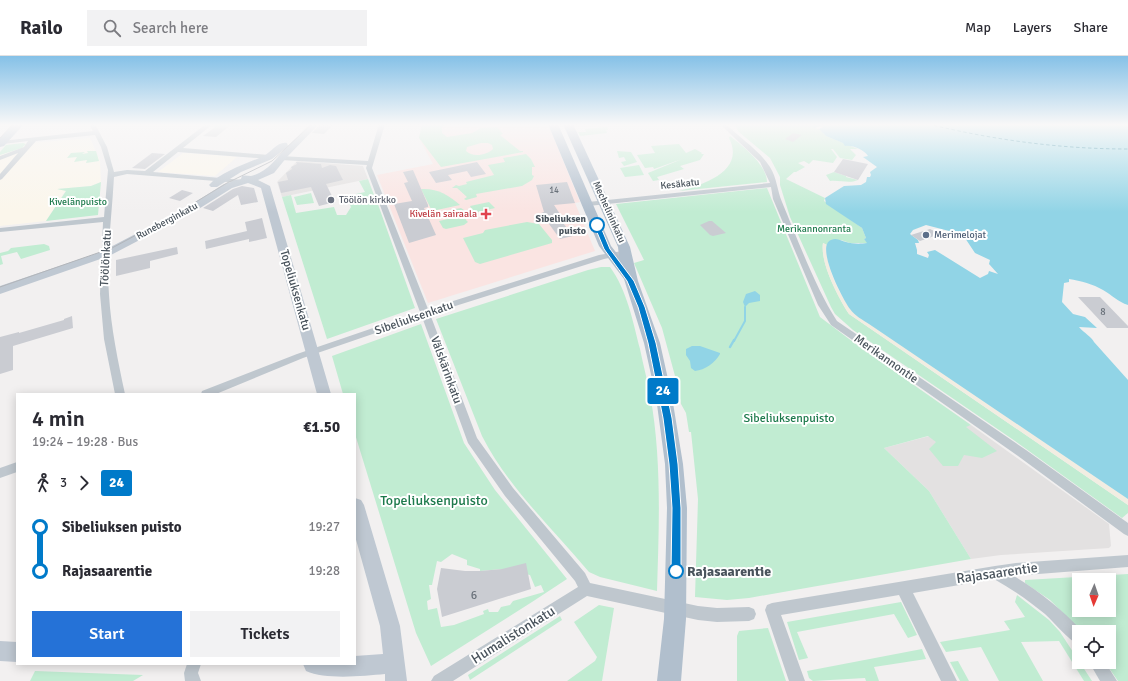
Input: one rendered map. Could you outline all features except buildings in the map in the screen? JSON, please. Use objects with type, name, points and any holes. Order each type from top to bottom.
[{"type":"main road","name":"Runeberginkatu","points":[[0,282],[105,250],[222,179],[269,157],[273,153]]},
{"type":"main road","points":[[243,168],[241,175],[245,180],[265,186],[271,171],[286,153]]},
{"type":"main road","name":"Mechelininkatu","points":[[566,153],[605,246],[631,281]]},
{"type":"main road","name":"Mechelininkatu","points":[[581,153],[625,252],[631,281],[642,307],[652,343],[668,418],[674,464],[677,508],[675,609],[669,681]]},
{"type":"main road","points":[[269,157],[281,158]]},
{"type":"main road","name":"Runeberginkatu","points":[[0,290],[105,250],[193,208],[228,186],[271,171]]},
{"type":"main road","name":"Topeliuksenkatu","points":[[265,186],[324,393]]},
{"type":"main road","points":[[335,665],[356,666],[395,672],[390,626],[356,508]]},
{"type":"main road","points":[[0,651],[16,652]]},
{"type":"street","points":[[0,158],[13,153]]},
{"type":"street","points":[[0,178],[22,153]]},
{"type":"street","name":"Töölönkatu","points":[[106,153],[111,175],[105,250],[104,294],[112,353],[120,393]]},
{"type":"street","points":[[147,173],[174,153]]},
{"type":"street","points":[[219,153],[269,157]]},
{"type":"street","points":[[281,158],[370,163],[373,153]]},
{"type":"street","name":"Merikannontie","points":[[756,153],[761,158],[770,172],[777,198],[822,306],[834,323],[1022,453],[1128,530]]},
{"type":"street","name":"Välskärinkatu","points":[[370,163],[370,168],[472,440],[509,492],[580,577],[586,589]]},
{"type":"street","points":[[111,175],[127,172],[245,180]]},
{"type":"street","name":"Kesäkatu","points":[[588,204],[774,185]]},
{"type":"street","points":[[0,230],[108,219]]},
{"type":"street","name":"Sibeliuksenkatu","points":[[208,393],[290,360],[425,313],[611,255],[625,252]]},
{"type":"street","points":[[0,473],[16,467]]},
{"type":"street","name":"Rajasaarentie","points":[[797,681],[772,610],[1022,568],[1128,561]]},
{"type":"street","points":[[995,572],[1037,597],[1072,630]]},
{"type":"street","points":[[903,588],[949,681]]},
{"type":"street","points":[[586,589],[675,609],[716,615],[749,614]]},
{"type":"street","name":"Humalistonkatu","points":[[439,681],[586,589]]},
{"type":"street","points":[[193,681],[191,673],[194,665]]},
{"type":"street","points":[[1101,669],[1109,681]]},
{"type":"shaded area","points":[[0,153],[97,153],[100,161],[101,182],[91,186],[57,189],[66,190],[46,221],[0,226]]},
{"type":"shaded area","points":[[183,153],[237,157],[215,176],[158,172]]},
{"type":"shaded area","name":"Kivelän sairaala","points":[[427,153],[560,153],[580,202],[575,203],[595,251],[428,303],[377,175],[433,164]]},
{"type":"shaded area","points":[[297,161],[363,166],[368,179],[282,197],[277,182]]},
{"type":"shaded area","points":[[971,425],[1109,524],[1111,546],[1109,548],[1001,555],[971,559],[929,491],[884,448]]},
{"type":"green space","points":[[71,153],[83,153],[82,154],[97,153],[99,161],[86,163],[87,160],[74,162],[77,157],[67,158]]},
{"type":"green space","points":[[431,153],[470,153],[480,155],[486,153],[517,153],[441,167]]},
{"type":"green space","points":[[618,153],[632,153],[637,162],[624,166],[621,162],[626,161],[624,157],[619,158]]},
{"type":"green space","points":[[654,153],[704,154],[700,160],[680,166],[684,169],[657,177],[659,180],[653,181],[648,173],[682,159],[654,169],[653,167],[645,168],[637,155]]},
{"type":"green space","points":[[733,153],[750,153],[763,169],[767,182],[679,191],[699,185],[719,175],[727,168],[732,159]]},
{"type":"green space","name":"Merikannonranta","points":[[764,153],[834,153],[837,157],[833,163],[813,160],[809,164],[804,161],[798,163],[805,167],[794,172],[786,179],[825,198],[824,201],[862,228],[866,238],[864,239],[868,243],[850,243],[841,240],[828,243],[827,245],[823,243],[824,260],[827,270],[840,299],[849,314],[1128,505],[1128,513],[1122,518],[1015,441],[853,330],[835,314],[790,217],[780,185],[780,177],[770,158]]},
{"type":"green space","name":"Merikannonranta","points":[[836,153],[854,153],[856,155],[852,160],[840,158]]},
{"type":"green space","points":[[526,154],[531,159],[535,167],[532,167],[532,175],[534,176],[532,180],[522,186],[476,194],[477,197],[466,200],[464,199],[467,197],[457,188],[452,188],[456,185],[459,186],[467,184],[466,182],[494,175],[488,165],[505,162],[503,158]]},
{"type":"green space","points":[[639,165],[644,175],[625,177],[620,168]]},
{"type":"green space","points":[[834,172],[858,180],[851,182],[830,181],[826,175]]},
{"type":"green space","points":[[368,179],[374,195],[357,199],[356,194],[365,192],[359,181]]},
{"type":"green space","name":"Kivelänpuisto","points":[[101,182],[98,215],[46,221],[66,191],[57,189],[91,186]]},
{"type":"green space","name":"Sibeliuksenpuisto","points":[[767,188],[820,317],[861,348],[971,425],[966,427],[997,451],[982,458],[964,455],[958,466],[943,466],[929,449],[936,442],[928,436],[884,448],[929,491],[971,559],[749,598],[727,600],[695,597],[698,499],[691,432],[689,432],[686,413],[681,404],[678,387],[662,328],[634,263],[644,260],[616,204]]},
{"type":"green space","points":[[421,189],[442,193],[452,198],[460,205],[432,211]]},
{"type":"green space","points":[[311,193],[314,203],[297,205],[294,197]]},
{"type":"green space","points":[[291,195],[296,213],[334,207],[337,215],[346,215],[351,207],[349,203],[340,204],[375,196],[415,308],[327,339],[282,197]]},
{"type":"green space","points":[[489,202],[495,208],[474,213],[470,206]]},
{"type":"green space","points":[[461,208],[464,210],[466,220],[468,222],[464,225],[446,229],[443,228],[439,221],[448,219],[444,211]]},
{"type":"green space","points":[[527,222],[539,224],[552,240],[552,243],[480,264],[475,262],[463,238],[483,233],[485,230]]},
{"type":"green space","points":[[44,244],[49,246],[50,250],[21,259],[17,252],[1,256],[3,264],[0,265],[0,253],[8,251],[11,248]]},
{"type":"green space","points":[[601,267],[610,267],[621,286],[629,306],[650,394],[654,418],[659,492],[657,591],[600,577],[589,572],[517,490],[492,454],[482,436],[436,319]]},
{"type":"green space","name":"Topeliuksenpuisto","points":[[421,324],[464,443],[495,490],[567,579],[431,666],[416,633],[356,437],[356,393],[343,393],[332,356]],"holes":[[[452,554],[467,560],[467,565],[480,569],[480,571],[502,569],[530,575],[535,587],[541,585],[544,592],[513,601],[510,605],[501,607],[498,612],[489,612],[488,609],[483,611],[484,614],[454,625],[441,627],[437,608],[428,610],[427,601],[431,599],[429,585],[432,585],[437,561],[441,562]]]},
{"type":"green space","points":[[1128,574],[1128,681],[1118,681],[1110,669],[1116,669],[1116,625],[1075,625],[1050,600],[1025,583],[1025,580],[1072,577],[1072,617],[1116,617],[1116,575]]},
{"type":"green space","points":[[1017,595],[1049,620],[1060,632],[1072,650],[1072,662],[1059,641],[1021,642],[1043,681],[999,681],[981,647],[946,652],[940,642],[1010,630],[1004,621],[1025,617],[1015,602]]},
{"type":"green space","points":[[901,602],[917,635],[908,638],[894,614],[797,632],[808,658],[799,660],[787,622]]},
{"type":"green space","points":[[599,605],[614,608],[602,681],[567,681],[595,661],[597,657],[574,622]]},
{"type":"green space","points":[[560,616],[562,620],[470,680],[468,675]]},
{"type":"green space","points":[[768,628],[786,681],[737,681],[737,636],[739,631]]},
{"type":"green space","points":[[922,649],[926,659],[874,667],[879,681],[866,681],[865,678],[813,681],[809,678],[807,671]]},
{"type":"green space","points":[[958,661],[969,681],[960,681],[950,662]]},
{"type":"green space","points":[[1076,669],[1084,669],[1092,681],[1084,681]]},
{"type":"green space","points":[[35,671],[143,675],[133,681],[30,681]]},
{"type":"sand","points":[[823,243],[827,245],[828,262],[839,291],[855,314],[1128,499],[1128,505],[849,314],[835,289],[827,270],[824,260]]},
{"type":"water","points":[[865,153],[1128,153],[1128,305],[1095,286],[1069,279],[1069,282],[1064,283],[1062,302],[1073,314],[1085,317],[1097,328],[1079,327],[1092,338],[1128,380],[1128,499],[859,318],[852,311],[842,295],[832,273],[826,252],[827,244],[831,240],[835,239],[859,244],[867,243],[864,239],[866,238],[862,228],[826,204],[825,198],[844,186],[861,185],[866,182],[867,177],[870,177],[871,175],[870,172],[877,167],[863,157],[868,156]],"holes":[[[926,225],[953,232],[965,238],[975,253],[990,260],[989,264],[998,274],[989,271],[988,274],[980,278],[935,250],[927,252],[929,255],[928,258],[917,254],[915,243],[919,243],[918,240],[910,234],[913,230]]]},
{"type":"water","points":[[755,291],[760,295],[760,301],[749,303],[745,307],[743,302],[746,294]]},
{"type":"water","points":[[692,346],[700,346],[720,354],[709,366],[695,371],[691,368],[690,361],[686,355],[686,349]]},
{"type":"waterway","points":[[734,341],[745,321],[745,307]]},
{"type":"waterway","points":[[730,347],[734,340]]},
{"type":"tram line","points":[[0,287],[112,248],[181,211],[227,183],[272,161],[280,153]]},
{"type":"bus line","name":"24","points":[[597,225],[607,249],[631,281],[642,307],[652,343],[668,418],[674,464],[677,508],[676,571]]},
{"type":"place","name":"Töölön kirkko","points":[[331,200]]},
{"type":"place","name":"Kivelän sairaala","points":[[486,214]]},
{"type":"place","name":"Sibeliuksen puisto","points":[[597,225]]},
{"type":"place","name":"Merimelojat","points":[[926,235]]},
{"type":"place","name":"Rajasaarentie","points":[[676,571]]}]
